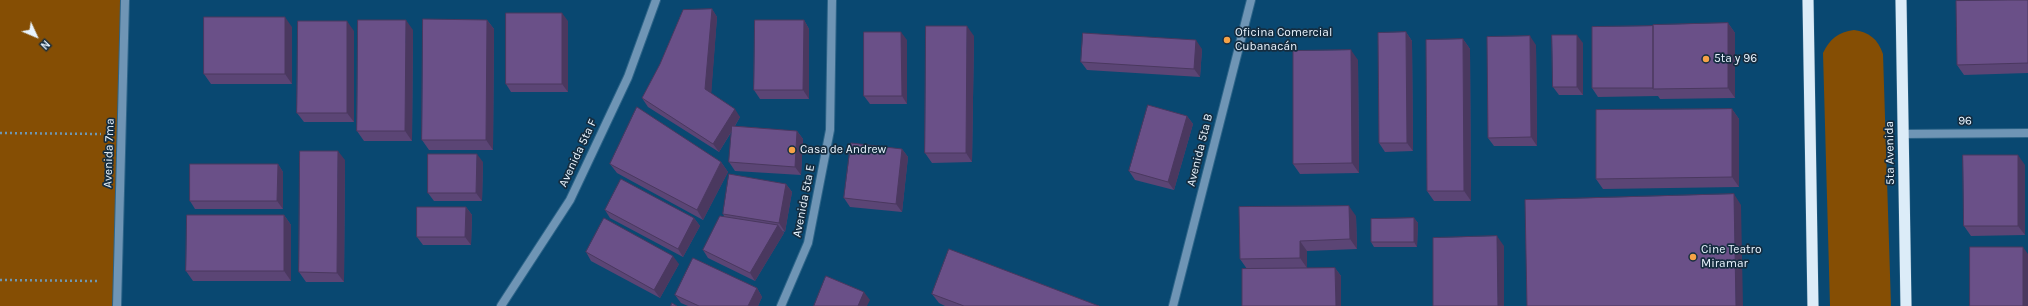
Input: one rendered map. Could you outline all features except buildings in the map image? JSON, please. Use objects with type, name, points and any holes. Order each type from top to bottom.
[{"type":"highway","points":[[1808,0],[1813,306]]},
{"type":"highway","name":"5ta Avenida","points":[[1901,0],[1906,306]]},
{"type":"street","name":"Avenida 7ma","points":[[117,306],[125,0]]},
{"type":"street","name":"Avenida 5ta F","points":[[501,306],[570,200],[628,77],[656,0]]},
{"type":"street","name":"Avenida 5ta E","points":[[782,306],[808,243],[830,130],[832,0]]},
{"type":"street","name":"Avenida 5ta B","points":[[1173,306],[1251,0]]},
{"type":"street","name":"96","points":[[1902,134],[2028,133]]},
{"type":"path","points":[[0,132],[121,134]]},
{"type":"path","points":[[0,280],[117,281]]},
{"type":"shaded area","points":[[0,0],[125,0],[117,306],[0,306]]},
{"type":"shaded area","points":[[1854,30],[1864,32],[1876,40],[1883,54],[1891,306],[1830,306],[1823,53],[1832,40],[1839,34]]},
{"type":"place","name":"Oficina Comercial Cubanacán","points":[[1227,40]]},
{"type":"place","name":"5ta y 96","points":[[1706,59]]},
{"type":"place","name":"Casa de Andrew","points":[[792,150]]},
{"type":"place","name":"Cine Teatro Miramar","points":[[1693,257]]}]
